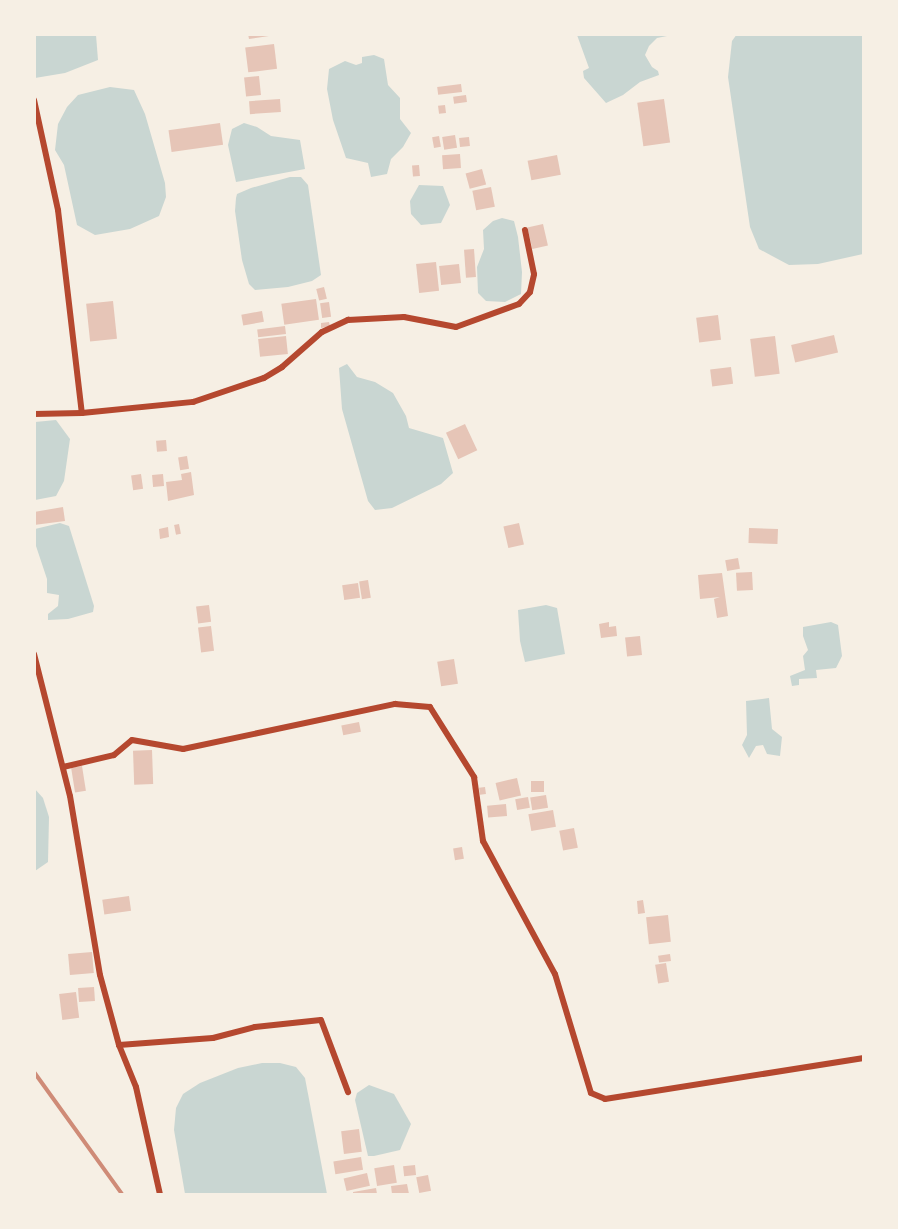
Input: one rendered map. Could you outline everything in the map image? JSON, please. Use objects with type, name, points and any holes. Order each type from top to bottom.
[{"type":"street","points":[[34,100],[58,210],[82,413]]},
{"type":"street","points":[[34,414],[82,413],[193,402],[264,378],[282,367],[322,332],[348,320],[395,317],[456,327],[519,304],[530,291],[534,274],[525,230]]},
{"type":"street","points":[[34,654],[63,766],[100,975],[119,1045],[136,1087],[160,1194]]},
{"type":"street","points":[[63,766],[114,755],[132,740],[183,749],[395,704],[430,706],[474,777],[483,841],[555,974],[591,1093],[605,1099],[864,1058]]},
{"type":"street","points":[[119,1045],[213,1038],[265,1026],[321,1020],[348,1092]]},
{"type":"shaded area","points":[[35,34],[96,35],[98,60],[65,73],[35,78]]},
{"type":"shaded area","points":[[577,34],[672,35],[657,38],[649,46],[645,55],[659,75],[640,82],[623,95],[606,103],[584,78],[583,71],[589,68]]},
{"type":"shaded area","points":[[737,34],[863,35],[863,254],[818,264],[789,265],[759,249],[750,227],[728,77],[732,41]]},
{"type":"shaded area","points":[[374,55],[384,59],[388,85],[400,98],[400,119],[411,133],[403,147],[391,159],[387,174],[371,177],[368,163],[346,158],[333,120],[327,89],[329,69],[345,61],[356,65],[362,63],[362,57]]},
{"type":"shaded area","points":[[110,87],[134,90],[145,114],[165,183],[166,197],[159,216],[130,229],[95,235],[77,225],[64,165],[55,150],[58,124],[67,107],[78,95]]},
{"type":"shaded area","points":[[244,123],[257,127],[271,136],[300,140],[305,169],[236,182],[228,145],[232,129]]},
{"type":"shaded area","points":[[290,177],[301,177],[308,185],[321,275],[312,281],[288,287],[255,290],[249,284],[242,260],[235,211],[237,194]]},
{"type":"shaded area","points":[[419,185],[443,186],[450,205],[441,223],[421,225],[411,214],[410,201]]},
{"type":"shaded area","points":[[502,218],[514,221],[518,237],[522,272],[521,294],[505,302],[486,301],[478,293],[477,267],[484,249],[483,230],[493,221]]},
{"type":"shaded area","points":[[347,364],[357,377],[375,382],[393,393],[406,416],[409,428],[443,438],[453,473],[441,484],[392,508],[375,510],[368,501],[342,409],[339,368]]},
{"type":"shaded area","points":[[56,420],[70,439],[64,481],[56,496],[35,500],[35,422]]},
{"type":"shaded area","points":[[60,523],[69,526],[94,606],[93,612],[68,619],[48,620],[48,614],[58,606],[59,595],[47,593],[47,579],[35,543],[35,529]]},
{"type":"shaded area","points":[[546,605],[557,608],[565,654],[525,662],[520,641],[518,610]]},
{"type":"shaded area","points":[[831,622],[838,625],[842,656],[836,668],[816,670],[817,678],[799,679],[799,685],[792,686],[790,676],[805,670],[803,656],[808,650],[803,636],[803,627]]},
{"type":"shaded area","points":[[769,698],[772,729],[782,737],[780,756],[767,754],[763,745],[756,746],[749,758],[742,745],[747,735],[746,701]]},
{"type":"shaded area","points":[[34,788],[43,798],[49,817],[48,862],[35,871]]},
{"type":"shaded area","points":[[262,1063],[280,1063],[296,1067],[305,1078],[327,1194],[185,1194],[174,1130],[176,1108],[183,1094],[200,1083],[238,1068]]},
{"type":"shaded area","points":[[369,1085],[394,1094],[411,1124],[400,1150],[368,1156],[355,1100],[357,1093]]},
{"type":"building","points":[[248,34],[269,34],[269,36],[249,39]]},
{"type":"building","points":[[274,44],[277,69],[248,72],[245,48]]},
{"type":"building","points":[[259,76],[261,95],[246,96],[244,78]]},
{"type":"building","points":[[461,84],[462,92],[438,95],[437,87]]},
{"type":"building","points":[[466,95],[467,102],[454,104],[453,97]]},
{"type":"building","points":[[280,99],[281,112],[250,114],[249,101]]},
{"type":"building","points":[[664,99],[670,143],[643,146],[637,103]]},
{"type":"building","points":[[445,105],[446,113],[439,114],[438,106]]},
{"type":"building","points":[[220,123],[223,145],[172,152],[169,130]]},
{"type":"building","points":[[455,135],[457,148],[444,150],[442,137]]},
{"type":"building","points":[[439,136],[441,147],[434,148],[432,137]]},
{"type":"building","points":[[469,137],[470,146],[460,147],[459,138]]},
{"type":"building","points":[[460,154],[461,168],[443,169],[442,155]]},
{"type":"building","points":[[557,155],[561,175],[531,180],[528,161]]},
{"type":"building","points":[[419,165],[420,176],[413,177],[412,166]]},
{"type":"building","points":[[482,169],[486,184],[470,189],[466,173]]},
{"type":"building","points":[[491,187],[495,207],[476,210],[472,191]]},
{"type":"building","points":[[543,224],[548,245],[532,249],[527,228]]},
{"type":"building","points":[[474,249],[476,277],[466,278],[464,250]]},
{"type":"building","points":[[436,262],[439,291],[419,293],[416,264]]},
{"type":"building","points":[[459,264],[461,283],[441,285],[439,266]]},
{"type":"building","points":[[324,287],[327,299],[319,301],[316,289]]},
{"type":"building","points":[[316,299],[319,320],[284,325],[281,304]]},
{"type":"building","points":[[113,301],[117,339],[90,342],[86,304]]},
{"type":"building","points":[[329,302],[331,317],[322,318],[320,303]]},
{"type":"building","points":[[262,311],[264,322],[243,325],[241,315]]},
{"type":"building","points":[[718,315],[721,340],[699,342],[696,318]]},
{"type":"building","points":[[329,322],[330,326],[321,328],[321,323]]},
{"type":"building","points":[[285,326],[286,334],[258,337],[257,329]]},
{"type":"building","points":[[834,335],[838,353],[795,362],[791,345]]},
{"type":"building","points":[[286,336],[288,354],[260,357],[258,339]]},
{"type":"building","points":[[775,336],[780,374],[755,377],[750,339]]},
{"type":"building","points":[[731,367],[733,384],[712,386],[710,370]]},
{"type":"building","points":[[465,424],[477,450],[458,459],[446,433]]},
{"type":"building","points":[[166,440],[167,451],[157,452],[156,441]]},
{"type":"building","points":[[187,456],[189,469],[180,470],[178,457]]},
{"type":"building","points":[[191,472],[194,495],[168,501],[166,482],[182,480],[181,474]]},
{"type":"building","points":[[141,474],[143,489],[133,490],[131,475]]},
{"type":"building","points":[[163,474],[164,486],[153,487],[152,475]]},
{"type":"building","points":[[63,507],[65,521],[34,525],[34,512]]},
{"type":"building","points":[[519,523],[524,544],[508,548],[503,527]]},
{"type":"building","points":[[179,524],[181,534],[176,535],[174,525]]},
{"type":"building","points":[[168,527],[169,537],[160,539],[159,529]]},
{"type":"building","points":[[749,528],[778,529],[777,544],[748,543]]},
{"type":"building","points":[[738,558],[740,569],[727,571],[725,560]]},
{"type":"building","points":[[752,572],[753,590],[737,591],[736,573]]},
{"type":"building","points":[[722,573],[728,616],[717,618],[714,599],[720,597],[700,599],[698,575]]},
{"type":"building","points":[[368,580],[371,598],[362,599],[359,581]]},
{"type":"building","points":[[358,583],[360,598],[344,600],[342,585]]},
{"type":"building","points":[[209,605],[211,622],[198,623],[196,607]]},
{"type":"building","points":[[609,622],[609,627],[616,626],[617,636],[601,638],[599,624]]},
{"type":"building","points":[[211,626],[214,651],[201,652],[198,628]]},
{"type":"building","points":[[640,636],[642,655],[627,656],[625,638]]},
{"type":"building","points":[[454,659],[458,684],[441,686],[437,662]]},
{"type":"building","points":[[359,722],[361,732],[343,735],[341,725]]},
{"type":"building","points":[[152,750],[153,784],[134,785],[133,751]]},
{"type":"building","points":[[82,766],[86,791],[75,792],[71,768]]},
{"type":"building","points":[[517,778],[521,796],[500,800],[496,783]]},
{"type":"building","points":[[531,781],[544,781],[544,792],[531,792]]},
{"type":"building","points":[[485,787],[486,794],[480,795],[479,788]]},
{"type":"building","points":[[546,795],[548,808],[532,810],[530,798]]},
{"type":"building","points":[[528,797],[530,808],[517,810],[515,799]]},
{"type":"building","points":[[506,804],[507,816],[488,818],[487,806]]},
{"type":"building","points":[[553,810],[556,827],[531,831],[528,814]]},
{"type":"building","points":[[574,828],[578,848],[563,850],[559,831]]},
{"type":"building","points":[[462,847],[464,859],[455,860],[453,848]]},
{"type":"building","points":[[129,896],[131,911],[104,915],[102,900]]},
{"type":"building","points":[[643,900],[645,913],[638,914],[637,901]]},
{"type":"building","points":[[668,915],[671,942],[649,944],[646,917]]},
{"type":"building","points":[[92,952],[94,973],[70,975],[68,954]]},
{"type":"building","points":[[670,954],[671,961],[659,963],[658,956]]},
{"type":"building","points":[[666,963],[669,982],[658,983],[655,965]]},
{"type":"building","points":[[94,987],[95,1001],[79,1002],[78,988]]},
{"type":"building","points":[[76,992],[79,1018],[62,1020],[59,994]]},
{"type":"building","points":[[359,1129],[362,1152],[344,1154],[341,1131]]},
{"type":"building","points":[[361,1157],[363,1170],[335,1174],[333,1161]]},
{"type":"building","points":[[394,1165],[397,1183],[377,1186],[374,1168]]},
{"type":"building","points":[[415,1165],[416,1175],[404,1176],[403,1166]]},
{"type":"building","points":[[367,1173],[370,1186],[347,1191],[344,1178]]},
{"type":"building","points":[[428,1175],[431,1191],[419,1193],[416,1177]]},
{"type":"building","points":[[407,1184],[409,1194],[392,1194],[391,1186]]},
{"type":"building","points":[[376,1188],[377,1194],[353,1194],[353,1192]]},
{"type":"railway","points":[[34,1072],[122,1194]]}]
